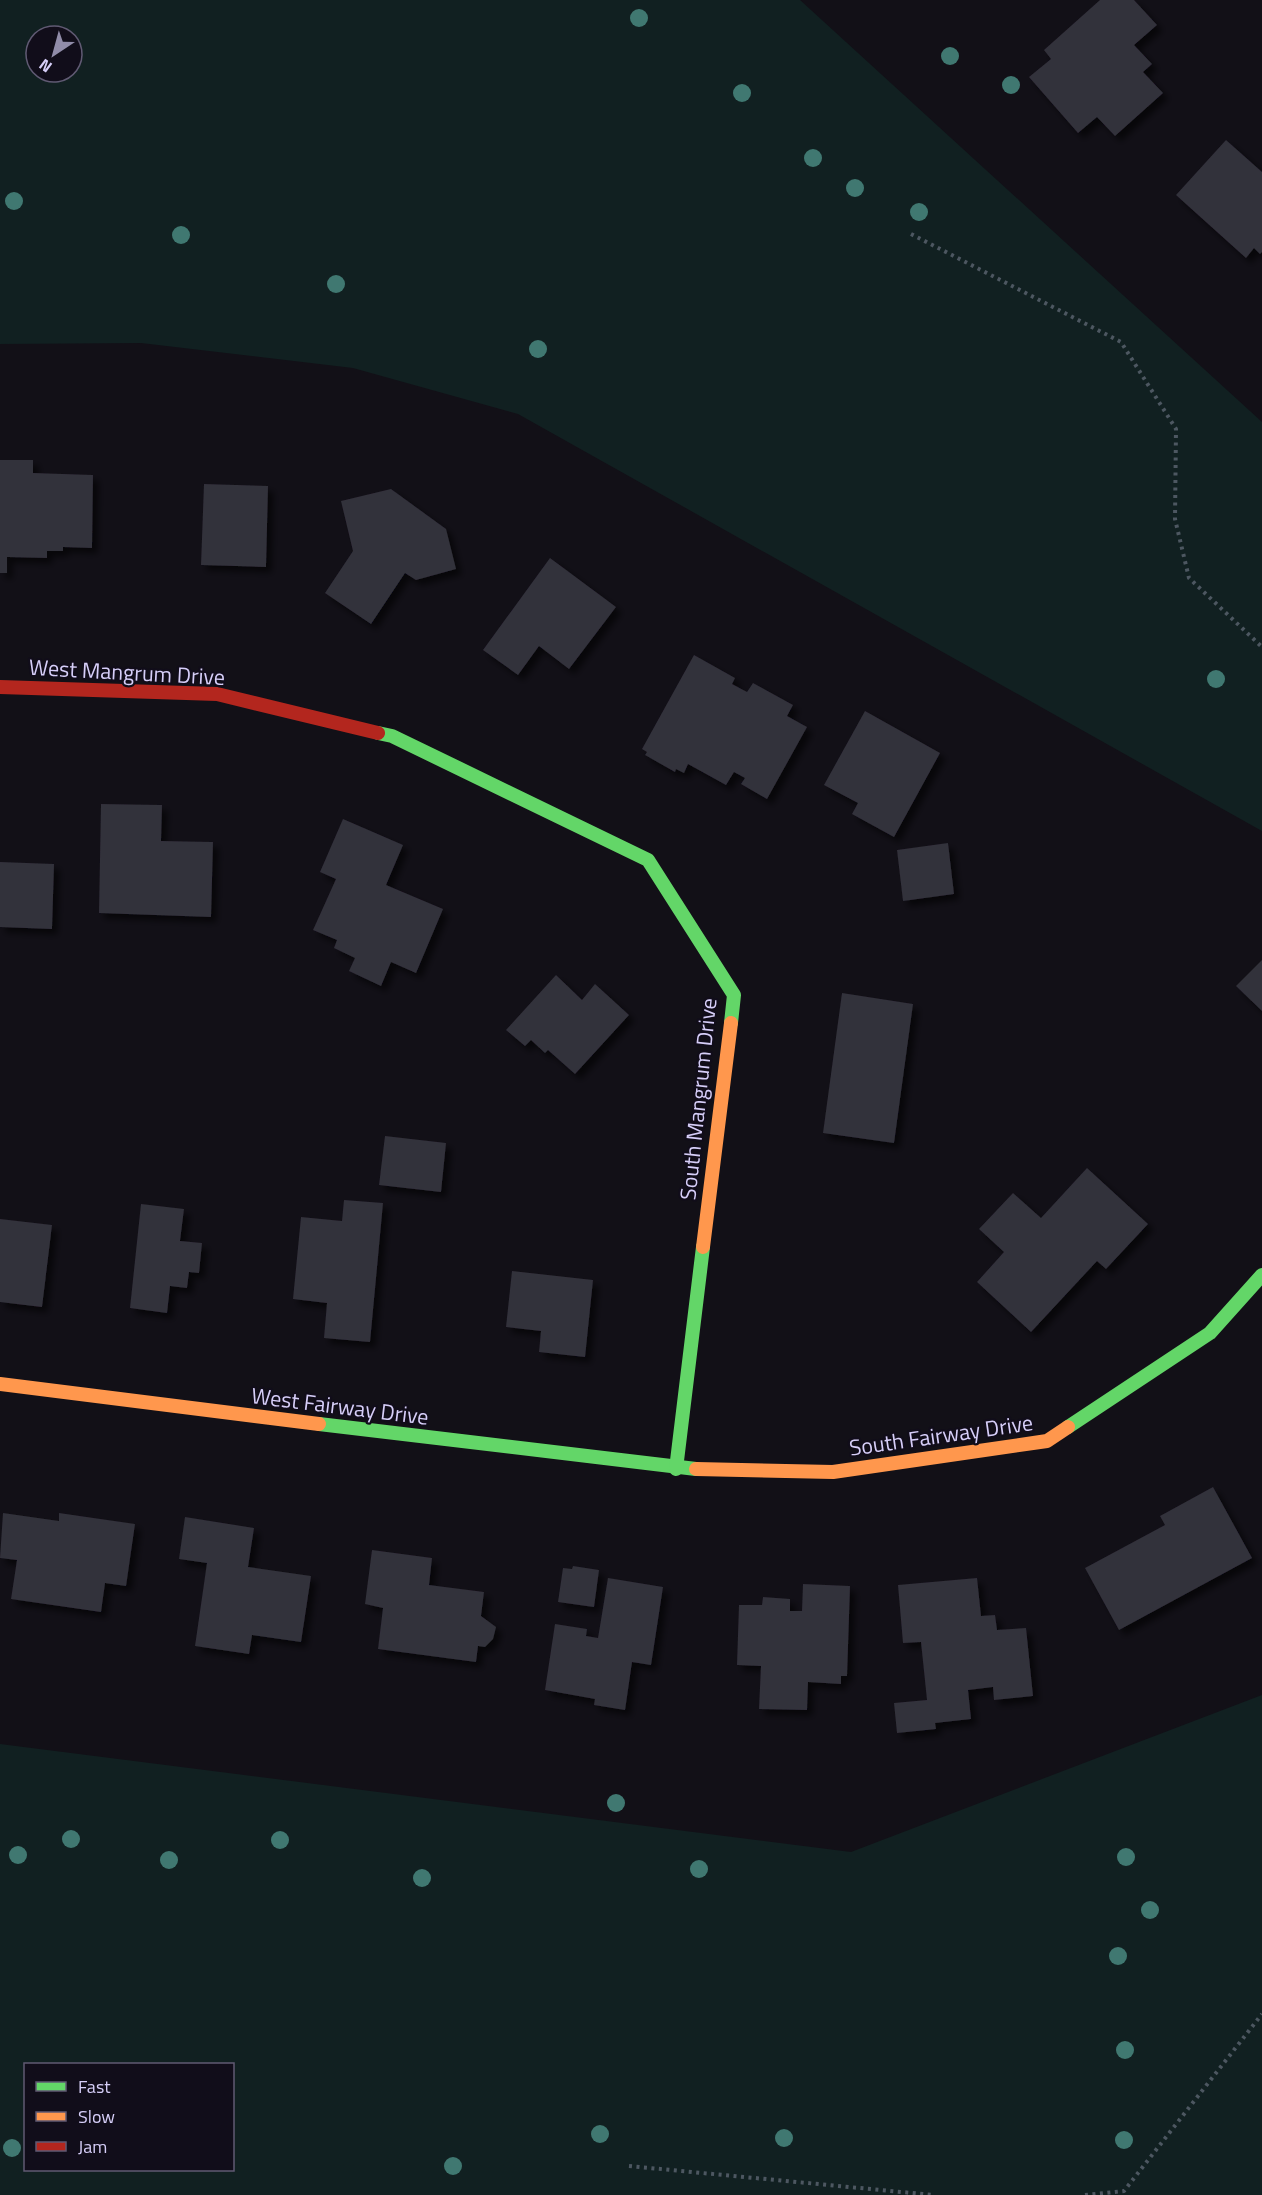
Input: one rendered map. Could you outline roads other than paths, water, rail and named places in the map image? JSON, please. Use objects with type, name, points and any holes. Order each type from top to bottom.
[{"type":"street","name":"West Mangrum Drive","points":[[0,687],[217,694],[392,736]]},
{"type":"street","name":"South Mangrum Drive","points":[[392,736],[648,860],[734,995],[676,1469]]},
{"type":"street","name":"South Fairway Drive","points":[[676,1469],[833,1472],[1047,1441],[1210,1333],[1262,1275]]},
{"type":"street","name":"West Fairway Drive","points":[[0,1384],[676,1469]]}]
